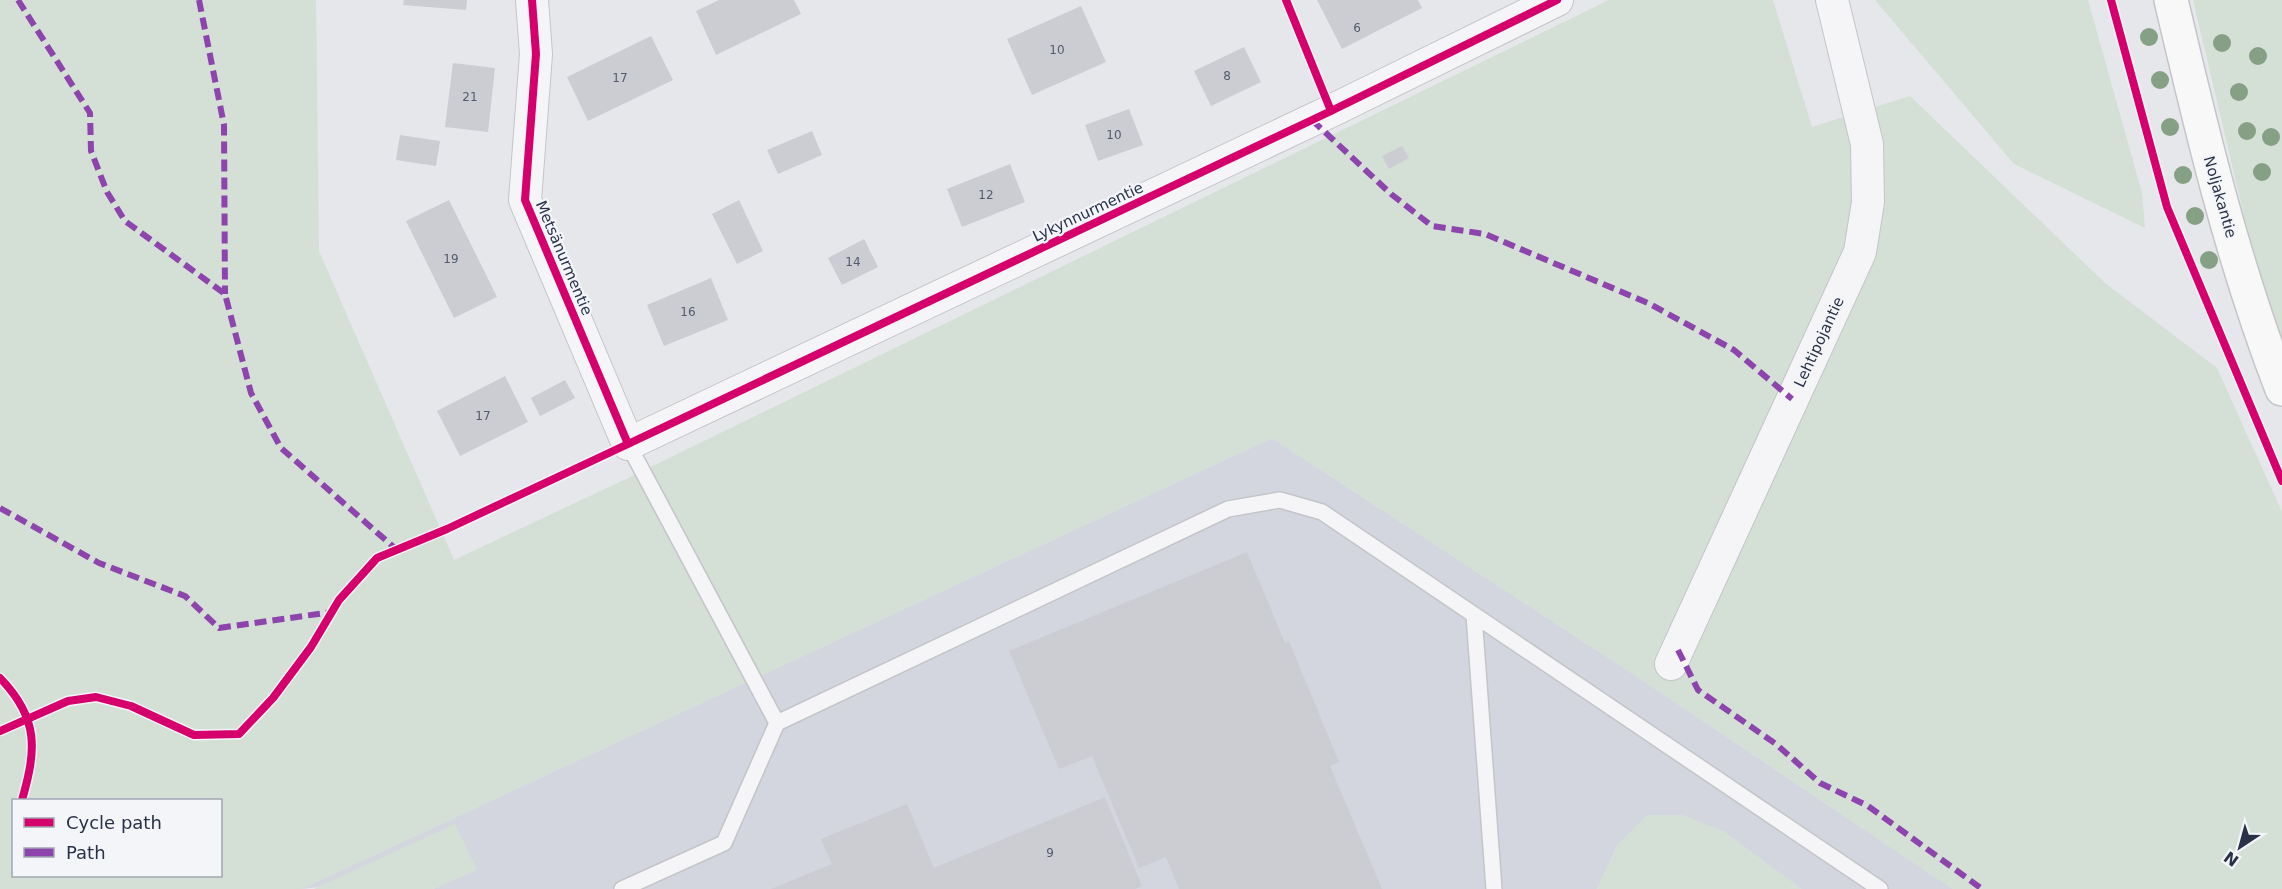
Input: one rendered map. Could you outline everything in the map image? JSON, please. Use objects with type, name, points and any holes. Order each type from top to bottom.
[{"type":"main road","name":"Noljakantie","points":[[2171,0],[2208,158],[2234,250],[2282,389]]},
{"type":"street","name":"Metsänurmentie","points":[[532,0],[536,54],[525,200],[628,444]]},
{"type":"street","name":"Lykynnurmentie","points":[[628,444],[1331,111],[1557,0]]},
{"type":"street","name":"Lehtipojantie","points":[[1671,664],[1860,252],[1868,202],[1867,144],[1832,0]]},
{"type":"lane","points":[[628,444],[777,723]]},
{"type":"lane","points":[[622,889],[724,843],[777,723],[1228,509],[1280,500],[1322,512],[1880,889]]},
{"type":"lane","points":[[1474,615],[1494,889]]},
{"type":"shaded area","points":[[0,0],[316,0],[319,251],[454,560],[624,480],[1609,0],[1773,0],[1812,127],[1910,96],[2105,283],[2217,368],[2282,512],[2282,889],[1953,889],[1639,678],[1272,438],[301,889],[0,889]]},
{"type":"shaded area","points":[[1875,0],[2088,0],[2142,193],[2145,228],[2014,164]]},
{"type":"shaded area","points":[[2193,0],[2282,0],[2282,340],[2259,279]]},
{"type":"shaded area","points":[[1272,438],[1639,678],[1953,889],[1801,889],[1723,831],[1618,844],[1597,889],[433,889],[476,870],[301,889]]},
{"type":"shaded area","points":[[1647,815],[1683,815],[1723,831],[1801,889],[1597,889],[1618,844]]},
{"type":"shaded area","points":[[455,824],[477,870],[433,889],[314,889]]},
{"type":"building","points":[[404,0],[467,0],[466,10],[403,5]]},
{"type":"building","points":[[719,0],[794,0],[801,14],[716,55],[696,11]]},
{"type":"building","points":[[1317,0],[1418,0],[1422,8],[1342,49]]},
{"type":"building","points":[[1081,6],[1106,62],[1032,95],[1007,39]]},
{"type":"building","points":[[651,36],[673,80],[588,121],[567,77]]},
{"type":"building","points":[[1244,47],[1261,82],[1211,106],[1194,71]]},
{"type":"building","points":[[453,63],[495,68],[488,132],[445,127]]},
{"type":"building","points":[[1129,109],[1143,145],[1098,161],[1085,125]]},
{"type":"building","points":[[812,131],[822,155],[778,174],[767,150]]},
{"type":"building","points":[[400,135],[440,141],[436,166],[396,160]]},
{"type":"building","points":[[1402,146],[1409,158],[1389,169],[1382,156]]},
{"type":"building","points":[[1010,164],[1025,202],[962,227],[947,189]]},
{"type":"building","points":[[449,200],[497,297],[454,318],[406,221]]},
{"type":"building","points":[[739,200],[763,251],[737,264],[712,214]]},
{"type":"building","points":[[864,239],[878,267],[842,285],[828,258]]},
{"type":"building","points":[[711,278],[728,320],[664,346],[647,305]]},
{"type":"building","points":[[505,376],[528,422],[460,456],[437,411]]},
{"type":"building","points":[[565,380],[575,398],[540,416],[531,398]]},
{"type":"building","points":[[1247,552],[1285,643],[1289,641],[1339,762],[1330,766],[1382,889],[1179,889],[1166,857],[1139,868],[1092,756],[1059,769],[1009,651]]},
{"type":"building","points":[[1105,797],[1142,886],[1135,889],[771,889],[832,864],[821,839],[907,804],[934,868]]},
{"type":"marked path","points":[[18,0],[90,113],[91,151],[107,192],[125,221],[225,294],[251,393],[281,448],[397,550]]},
{"type":"marked path","points":[[199,0],[224,125],[225,294]]},
{"type":"marked path","points":[[1312,120],[1391,194],[1432,226],[1485,234],[1648,303],[1734,350],[1792,399]]},
{"type":"marked path","points":[[0,508],[99,563],[185,596],[219,628],[332,612]]},
{"type":"marked path","points":[[1678,650],[1698,690],[1776,744],[1820,783],[1868,806],[1982,889]]},
{"type":"cycle path","points":[[532,0],[536,54],[525,200],[628,444]]},
{"type":"cycle path","points":[[1286,0],[1331,111]]},
{"type":"cycle path","points":[[0,731],[68,701],[96,697],[131,706],[194,735],[239,734],[273,698],[311,647],[339,600],[377,558],[447,529],[628,444],[1331,111],[1557,0]]},
{"type":"cycle path","points":[[2111,0],[2167,207],[2282,481]]},
{"type":"cycle path","points":[[0,678],[22,707],[31,736],[30,766],[22,799]]}]
